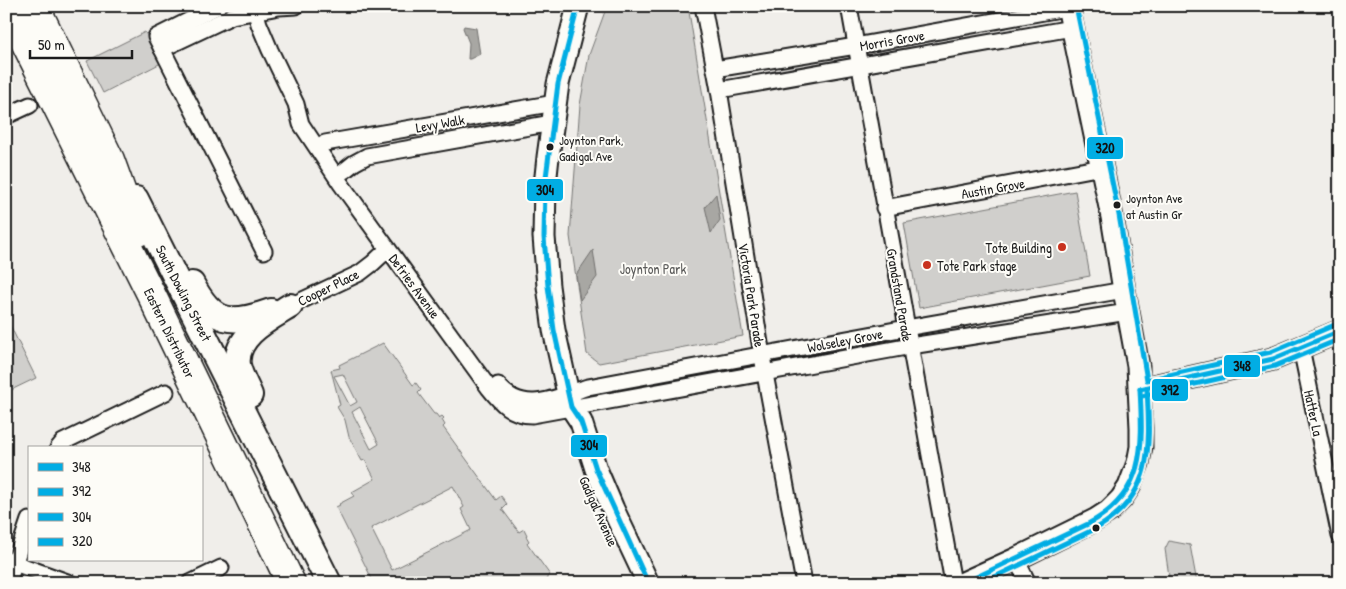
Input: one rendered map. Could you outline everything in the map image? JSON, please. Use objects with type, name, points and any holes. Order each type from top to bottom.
[{"type":"highway","points":[[7,6],[38,95],[74,161],[273,583]]},
{"type":"highway","name":"South Dowling Street","points":[[35,6],[110,160]]},
{"type":"highway","name":"Eastern Distributor","points":[[38,95],[153,298],[291,583]]},
{"type":"highway","name":"Eastern Distributor","points":[[110,160],[131,218],[311,583]]},
{"type":"main road","name":"South Dowling Street","points":[[110,160],[140,205],[329,583]]},
{"type":"main road","points":[[140,205],[199,296],[215,313],[226,318],[242,320],[290,306]]},
{"type":"main road","points":[[286,496],[284,472],[280,457],[241,376],[238,359],[240,348],[249,335],[290,306]]},
{"type":"street","points":[[159,43],[218,6]]},
{"type":"street","points":[[159,43],[255,10],[296,6]]},
{"type":"street","name":"Gadigal Avenue","points":[[578,6],[558,84],[545,185],[544,237],[548,286],[554,330],[569,400],[568,426],[580,465],[595,503],[632,583]]},
{"type":"street","name":"Victoria Park Parade","points":[[703,6],[719,90],[765,374],[804,583]]},
{"type":"street","name":"Grandstand Parade","points":[[849,6],[953,583]]},
{"type":"street","name":"Defries Avenue","points":[[255,10],[270,50],[296,104],[301,124],[313,144],[501,403],[512,412],[522,415],[569,400]]},
{"type":"street","points":[[963,583],[1016,559],[1095,520],[1109,511],[1121,499],[1135,475],[1138,463],[1141,447],[1138,366],[1112,217],[1071,12]]},
{"type":"street","name":"Morris Grove","points":[[715,69],[1071,12]]},
{"type":"street","name":"Morris Grove","points":[[719,90],[859,66],[1071,12]]},
{"type":"street","points":[[159,43],[264,251]]},
{"type":"street","points":[[6,116],[38,95]]},
{"type":"street","name":"Defries Avenue","points":[[296,104],[310,119],[344,171],[499,387],[519,402],[569,400]]},
{"type":"street","name":"Levy Walk","points":[[325,143],[554,113]]},
{"type":"street","name":"Levy Walk","points":[[344,171],[367,156],[554,113]]},
{"type":"street","name":"Austin Grove","points":[[884,208],[1102,167]]},
{"type":"street","name":"Cooper Place","points":[[290,306],[360,272],[373,264],[388,249]]},
{"type":"street","name":"Wolseley Grove","points":[[569,400],[588,387],[1124,290]]},
{"type":"street","name":"Wolseley Grove","points":[[569,400],[765,374],[909,347],[1128,312]]},
{"type":"street","points":[[1140,389],[1273,359],[1340,331]]},
{"type":"street","name":"Hatter La","points":[[1301,348],[1340,536]]},
{"type":"street","points":[[60,446],[63,442],[166,392]]},
{"type":"street","name":"Gadigal Avenue","points":[[569,400],[581,422],[596,469],[613,509],[648,583]]},
{"type":"street","points":[[8,583],[10,562],[28,522]]},
{"type":"street","points":[[1016,559],[1028,583]]},
{"type":"street","points":[[10,562],[70,583]]},
{"type":"street","points":[[190,583],[221,568]]},
{"type":"green space","name":"Joynton Park","points":[[607,6],[688,6],[743,336],[599,363],[587,354],[570,236],[580,105],[589,55]]},
{"type":"green space","points":[[145,32],[161,63],[103,93],[87,61]]},
{"type":"green space","points":[[1075,191],[1090,276],[919,308],[904,223]]},
{"type":"green space","points":[[7,319],[36,378],[9,391],[6,385]]},
{"type":"green space","points":[[383,343],[413,385],[416,383],[421,390],[418,393],[434,414],[439,418],[442,416],[444,418],[442,420],[445,425],[443,427],[496,500],[501,496],[507,504],[502,509],[519,532],[524,529],[529,541],[527,543],[550,575],[547,579],[540,583],[521,583],[520,580],[515,583],[374,583],[336,507],[354,496],[352,492],[375,479],[365,460],[362,461],[349,437],[345,420],[337,407],[340,405],[331,370],[340,368],[339,365]],"holes":[[[343,374],[357,402],[350,406],[334,376]],[[360,407],[379,444],[371,449],[352,412]],[[453,486],[464,507],[461,509],[471,530],[392,570],[371,528]]]},
{"type":"green space","points":[[1169,541],[1190,545],[1197,583],[1170,583],[1165,549]]},
{"type":"shaded area","points":[[464,26],[476,28],[480,54],[470,59],[468,59],[469,43],[463,28]]},
{"type":"shaded area","points":[[716,194],[720,220],[711,233],[705,207]]},
{"type":"shaded area","points":[[593,250],[597,277],[580,300],[576,275]]},
{"type":"transit line","name":"304","points":[[578,6],[558,84],[545,185],[544,237],[548,286],[554,330],[571,407],[581,422],[596,469],[648,583]]},
{"type":"transit line","name":"320","points":[[1076,6],[1119,215],[1147,380],[1271,352],[1337,324]]},
{"type":"transit line","name":"348","points":[[1140,389],[1273,359],[1340,331]]},
{"type":"transit line","name":"392","points":[[1142,396],[1275,366],[1340,339]]},
{"type":"transit line","name":"348","points":[[964,583],[1088,524],[1107,512],[1121,498],[1131,483],[1137,467],[1141,430],[1140,389]]},
{"type":"transit line","name":"392","points":[[982,583],[1097,528],[1116,515],[1129,500],[1139,485],[1145,468],[1148,449],[1147,389]]},
{"type":"place","name":"Joynton Park, Gadigal Ave","points":[[550,147]]},
{"type":"place","name":"Joynton Ave at Austin Gr","points":[[1117,205]]},
{"type":"place","name":"Tote Building","points":[[1062,247]]},
{"type":"place","name":"Tote Park stage","points":[[927,265]]}]
